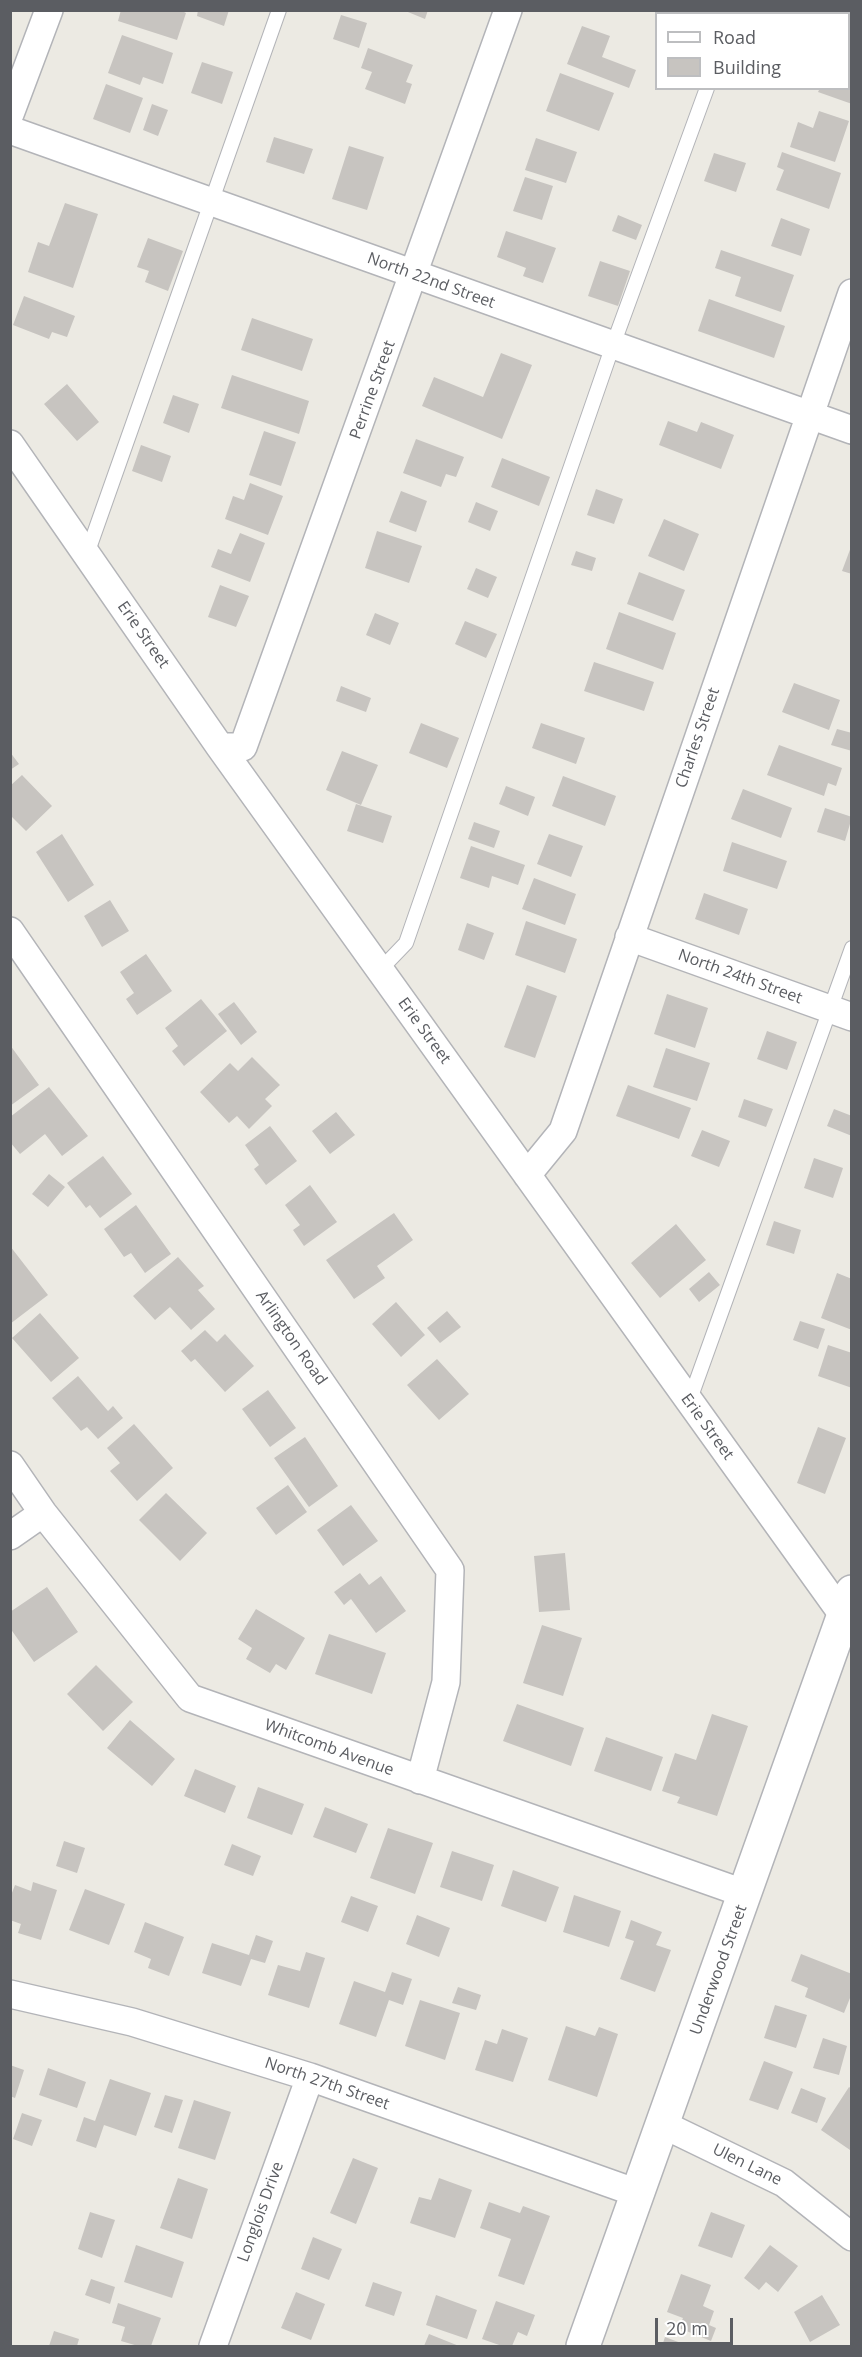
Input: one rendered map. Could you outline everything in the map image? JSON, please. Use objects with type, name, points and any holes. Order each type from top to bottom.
[{"type":"street","points":[[10,114],[49,10]]},
{"type":"street","name":"Perrine Street","points":[[220,747],[243,747],[508,10]]},
{"type":"street","name":"North 22nd Street","points":[[10,130],[852,430]]},
{"type":"street","name":"Charles Street","points":[[527,1175],[562,1131],[852,293]]},
{"type":"street","name":"Erie Street","points":[[10,444],[220,747],[689,1402],[847,1603]]},
{"type":"street","name":"Arlington Road","points":[[10,931],[450,1570],[447,1682],[420,1780]]},
{"type":"street","name":"North 24th Street","points":[[629,937],[840,1013]]},
{"type":"street","name":"Whitcomb Avenue","points":[[10,1465],[43,1513],[190,1698],[746,1894]]},
{"type":"street","points":[[10,1536],[43,1513]]},
{"type":"street","name":"Underwood Street","points":[[583,2346],[637,2193],[664,2125],[847,1603]]},
{"type":"street","name":"North 27th Street","points":[[10,1994],[132,2022],[310,2077],[637,2193]]},
{"type":"street","name":"Longlois Drive","points":[[213,2346],[310,2077]]},
{"type":"street","name":"Ulen Lane","points":[[664,2125],[784,2182],[852,2237]]},
{"type":"lane","points":[[87,554],[279,10]]},
{"type":"lane","points":[[380,970],[406,943],[613,345],[706,90]]},
{"type":"lane","points":[[689,1402],[840,1013],[852,948]]},
{"type":"building","points":[[121,10],[180,10],[186,13],[177,40],[118,21]]},
{"type":"building","points":[[198,10],[229,10],[224,26],[197,16]]},
{"type":"building","points":[[403,10],[428,10],[425,19]]},
{"type":"building","points":[[341,15],[367,23],[359,48],[333,39]]},
{"type":"building","points":[[582,26],[610,36],[602,57],[636,70],[629,88],[567,64]]},
{"type":"building","points":[[122,35],[173,53],[163,84],[143,77],[140,85],[108,73]]},
{"type":"building","points":[[368,48],[413,65],[406,82],[412,84],[405,104],[365,89],[372,72],[361,68]]},
{"type":"building","points":[[202,62],[233,72],[222,104],[191,93]]},
{"type":"building","points":[[850,70],[852,70],[852,104],[818,92],[819,90],[850,90]]},
{"type":"building","points":[[560,73],[614,93],[599,131],[546,111]]},
{"type":"building","points":[[106,84],[143,98],[130,133],[93,119]]},
{"type":"building","points":[[152,104],[168,110],[158,136],[143,130]]},
{"type":"building","points":[[819,111],[849,121],[835,162],[790,147],[798,122],[813,128]]},
{"type":"building","points":[[274,137],[313,149],[304,174],[266,162]]},
{"type":"building","points":[[536,138],[577,152],[566,183],[525,170]]},
{"type":"building","points":[[349,146],[384,157],[367,210],[332,199]]},
{"type":"building","points":[[782,152],[841,173],[829,209],[776,190],[784,170],[777,167]]},
{"type":"building","points":[[714,153],[746,163],[736,192],[704,181]]},
{"type":"building","points":[[525,177],[553,186],[542,220],[513,211]]},
{"type":"building","points":[[65,203],[98,214],[73,288],[28,272],[38,242],[49,246]]},
{"type":"building","points":[[618,215],[642,225],[636,240],[612,231]]},
{"type":"building","points":[[781,218],[810,229],[801,256],[771,246]]},
{"type":"building","points":[[506,231],[556,248],[543,283],[523,276],[526,268],[497,257]]},
{"type":"building","points":[[148,238],[183,251],[168,291],[145,282],[149,271],[137,267]]},
{"type":"building","points":[[721,250],[794,275],[781,312],[735,296],[741,277],[715,268]]},
{"type":"building","points":[[600,261],[630,271],[618,306],[588,296]]},
{"type":"building","points":[[24,296],[75,316],[67,337],[52,332],[49,339],[13,325]]},
{"type":"building","points":[[709,299],[785,326],[774,358],[698,331]]},
{"type":"building","points":[[252,318],[313,339],[302,371],[241,350]]},
{"type":"building","points":[[501,353],[532,365],[502,439],[422,406],[434,377],[483,397]]},
{"type":"building","points":[[232,375],[309,401],[299,434],[221,408]]},
{"type":"building","points":[[67,384],[99,422],[77,441],[44,404]]},
{"type":"building","points":[[173,395],[199,404],[189,433],[163,423]]},
{"type":"building","points":[[668,421],[697,432],[701,422],[734,435],[721,469],[659,445]]},
{"type":"building","points":[[264,431],[296,442],[281,486],[249,475]]},
{"type":"building","points":[[416,439],[464,457],[456,477],[446,474],[441,487],[403,473]]},
{"type":"building","points":[[141,445],[171,456],[162,482],[132,471]]},
{"type":"building","points":[[502,458],[550,477],[539,506],[491,487]]},
{"type":"building","points":[[250,483],[283,496],[268,535],[225,519],[233,496],[244,500]]},
{"type":"building","points":[[596,489],[623,499],[614,524],[587,515]]},
{"type":"building","points":[[401,491],[427,501],[416,532],[389,522]]},
{"type":"building","points":[[476,502],[498,511],[490,531],[468,522]]},
{"type":"building","points":[[664,519],[699,534],[684,571],[648,556]]},
{"type":"building","points":[[377,531],[422,546],[409,583],[365,568]]},
{"type":"building","points":[[240,533],[265,543],[250,582],[211,567],[218,549],[231,554]]},
{"type":"building","points":[[852,547],[852,574],[842,571]]},
{"type":"building","points":[[576,551],[596,558],[592,571],[571,565]]},
{"type":"building","points":[[476,568],[497,577],[488,598],[467,589]]},
{"type":"building","points":[[639,572],[685,590],[673,621],[627,604]]},
{"type":"building","points":[[220,585],[249,596],[236,627],[208,617]]},
{"type":"building","points":[[619,612],[676,633],[663,670],[606,649]]},
{"type":"building","points":[[375,613],[399,623],[390,645],[366,635]]},
{"type":"building","points":[[465,621],[497,634],[486,658],[455,644]]},
{"type":"building","points":[[594,662],[654,682],[644,711],[584,691]]},
{"type":"building","points":[[794,683],[840,700],[829,730],[782,712]]},
{"type":"building","points":[[341,686],[371,698],[366,712],[336,701]]},
{"type":"building","points":[[421,723],[459,738],[447,768],[409,753]]},
{"type":"building","points":[[541,723],[585,738],[576,764],[532,748]]},
{"type":"building","points":[[837,729],[852,733],[852,751],[831,745]]},
{"type":"building","points":[[779,745],[842,768],[836,786],[828,783],[824,796],[767,775]]},
{"type":"building","points":[[342,751],[378,765],[361,805],[326,790]]},
{"type":"building","points":[[10,752],[19,764],[10,770]]},
{"type":"building","points":[[22,775],[52,806],[26,831],[10,815],[10,786]]},
{"type":"building","points":[[563,776],[616,796],[605,826],[552,806]]},
{"type":"building","points":[[506,786],[535,797],[528,816],[499,804]]},
{"type":"building","points":[[743,789],[792,808],[781,838],[731,819]]},
{"type":"building","points":[[356,804],[392,816],[383,843],[347,831]]},
{"type":"building","points":[[825,808],[852,817],[845,841],[817,832]]},
{"type":"building","points":[[474,822],[500,831],[494,848],[468,839]]},
{"type":"building","points":[[62,834],[94,885],[68,902],[36,852]]},
{"type":"building","points":[[549,834],[583,846],[571,877],[537,864]]},
{"type":"building","points":[[732,842],[787,861],[777,889],[723,871]]},
{"type":"building","points":[[471,846],[525,865],[518,885],[492,876],[489,888],[460,878]]},
{"type":"building","points":[[534,878],[576,894],[565,925],[522,909]]},
{"type":"building","points":[[704,893],[748,909],[739,935],[695,919]]},
{"type":"building","points":[[110,900],[129,931],[102,947],[84,916]]},
{"type":"building","points":[[526,921],[577,939],[565,973],[515,955]]},
{"type":"building","points":[[467,923],[494,933],[484,960],[458,950]]},
{"type":"building","points":[[146,954],[172,991],[137,1015],[126,999],[134,993],[120,972]]},
{"type":"building","points":[[527,985],[557,996],[535,1058],[504,1047]]},
{"type":"building","points":[[667,994],[708,1008],[695,1048],[654,1034]]},
{"type":"building","points":[[201,999],[227,1031],[184,1066],[172,1051],[178,1046],[165,1028]]},
{"type":"building","points":[[234,1002],[257,1032],[241,1045],[218,1014]]},
{"type":"building","points":[[767,1031],[797,1042],[787,1070],[757,1059]]},
{"type":"building","points":[[10,1045],[39,1085],[10,1106]]},
{"type":"building","points":[[666,1048],[710,1063],[697,1101],[653,1087]]},
{"type":"building","points":[[252,1057],[280,1085],[265,1099],[272,1106],[249,1129],[237,1116],[229,1123],[200,1092],[230,1063],[238,1071]]},
{"type":"building","points":[[628,1085],[691,1108],[679,1139],[616,1116]]},
{"type":"building","points":[[49,1087],[88,1136],[62,1156],[45,1134],[20,1154],[10,1142],[10,1117]]},
{"type":"building","points":[[744,1099],[773,1109],[766,1127],[738,1117]]},
{"type":"building","points":[[834,1109],[852,1116],[852,1136],[827,1126]]},
{"type":"building","points":[[336,1112],[355,1135],[330,1154],[312,1131]]},
{"type":"building","points":[[270,1126],[297,1161],[266,1185],[254,1169],[259,1165],[245,1145]]},
{"type":"building","points":[[702,1130],[730,1141],[719,1167],[691,1156]]},
{"type":"building","points":[[103,1156],[132,1194],[100,1218],[90,1205],[86,1208],[67,1183]]},
{"type":"building","points":[[814,1158],[843,1168],[833,1198],[804,1188]]},
{"type":"building","points":[[49,1174],[65,1187],[48,1207],[32,1194]]},
{"type":"building","points":[[310,1185],[337,1222],[304,1246],[293,1230],[300,1225],[285,1205]]},
{"type":"building","points":[[136,1205],[171,1254],[145,1273],[131,1253],[124,1257],[104,1229]]},
{"type":"building","points":[[394,1213],[413,1240],[377,1266],[385,1278],[354,1299],[326,1260]]},
{"type":"building","points":[[774,1221],[801,1230],[794,1254],[766,1245]]},
{"type":"building","points":[[676,1224],[706,1260],[660,1298],[631,1263]]},
{"type":"building","points":[[10,1246],[48,1295],[10,1324]]},
{"type":"building","points":[[178,1257],[204,1286],[198,1290],[215,1309],[191,1330],[170,1307],[155,1320],[133,1296]]},
{"type":"building","points":[[709,1272],[720,1285],[699,1302],[689,1289]]},
{"type":"building","points":[[837,1273],[852,1279],[852,1330],[821,1318]]},
{"type":"building","points":[[396,1302],[425,1335],[401,1357],[372,1324]]},
{"type":"building","points":[[447,1311],[461,1327],[440,1343],[427,1328]]},
{"type":"building","points":[[40,1313],[79,1358],[51,1382],[12,1338]]},
{"type":"building","points":[[800,1321],[825,1329],[818,1349],[793,1340]]},
{"type":"building","points":[[205,1330],[217,1342],[225,1334],[254,1366],[225,1392],[195,1359],[191,1362],[181,1351]]},
{"type":"building","points":[[828,1345],[852,1353],[852,1388],[818,1376]]},
{"type":"building","points":[[437,1359],[469,1394],[439,1420],[407,1385]]},
{"type":"building","points":[[78,1376],[108,1411],[113,1406],[123,1418],[98,1439],[87,1427],[81,1431],[52,1398]]},
{"type":"building","points":[[268,1390],[296,1428],[270,1447],[242,1409]]},
{"type":"building","points":[[134,1424],[173,1468],[137,1501],[110,1471],[120,1463],[107,1448]]},
{"type":"building","points":[[818,1427],[846,1438],[825,1494],[797,1483]]},
{"type":"building","points":[[305,1437],[338,1486],[309,1507],[274,1458]]},
{"type":"building","points":[[288,1485],[307,1512],[276,1535],[256,1508]]},
{"type":"building","points":[[166,1493],[207,1533],[180,1561],[139,1520]]},
{"type":"building","points":[[351,1505],[378,1541],[343,1566],[317,1530]]},
{"type":"building","points":[[565,1553],[570,1610],[539,1612],[534,1556]]},
{"type":"building","points":[[360,1573],[369,1585],[381,1576],[406,1611],[376,1633],[351,1599],[344,1605],[334,1592]]},
{"type":"building","points":[[47,1587],[78,1632],[34,1662],[10,1628],[10,1612]]},
{"type":"building","points":[[256,1609],[305,1638],[286,1670],[276,1664],[270,1673],[246,1659],[252,1648],[238,1639]]},
{"type":"building","points":[[542,1625],[582,1638],[563,1696],[523,1683]]},
{"type":"building","points":[[329,1634],[386,1653],[372,1694],[315,1674]]},
{"type":"building","points":[[96,1665],[133,1702],[103,1731],[67,1694]]},
{"type":"building","points":[[517,1704],[584,1728],[571,1766],[503,1741]]},
{"type":"building","points":[[712,1714],[748,1726],[717,1816],[677,1803],[680,1797],[662,1791],[675,1753],[696,1760]]},
{"type":"building","points":[[130,1720],[175,1759],[152,1786],[107,1748]]},
{"type":"building","points":[[606,1737],[663,1757],[651,1791],[594,1771]]},
{"type":"building","points":[[195,1769],[236,1786],[225,1813],[184,1796]]},
{"type":"building","points":[[258,1787],[304,1804],[292,1835],[247,1818]]},
{"type":"building","points":[[325,1807],[368,1824],[356,1853],[313,1837]]},
{"type":"building","points":[[388,1828],[433,1843],[415,1894],[370,1878]]},
{"type":"building","points":[[64,1841],[85,1848],[77,1873],[56,1866]]},
{"type":"building","points":[[232,1844],[261,1856],[253,1876],[224,1865]]},
{"type":"building","points":[[452,1851],[494,1865],[482,1901],[440,1887]]},
{"type":"building","points":[[513,1870],[559,1887],[546,1922],[501,1906]]},
{"type":"building","points":[[33,1882],[57,1890],[41,1940],[18,1933],[21,1924],[10,1920],[10,1898],[15,1885],[31,1891]]},
{"type":"building","points":[[85,1889],[125,1904],[109,1945],[69,1930]]},
{"type":"building","points":[[574,1895],[621,1911],[609,1947],[563,1932]]},
{"type":"building","points":[[351,1896],[378,1906],[368,1932],[341,1922]]},
{"type":"building","points":[[417,1915],[450,1928],[439,1957],[406,1944]]},
{"type":"building","points":[[631,1920],[662,1932],[656,1945],[671,1950],[655,1992],[620,1979],[634,1941],[625,1938]]},
{"type":"building","points":[[145,1922],[184,1937],[169,1976],[148,1968],[151,1959],[134,1952]]},
{"type":"building","points":[[256,1935],[273,1941],[265,1963],[251,1959],[241,1986],[202,1973],[212,1943],[249,1955]]},
{"type":"building","points":[[306,1952],[325,1958],[309,2008],[268,1995],[278,1965],[300,1971]]},
{"type":"building","points":[[801,1954],[852,1974],[852,1993],[844,2013],[805,1997],[808,1988],[791,1981]]},
{"type":"building","points":[[392,1972],[412,1979],[403,2005],[389,2000],[376,2037],[339,2024],[354,1981],[385,1992]]},
{"type":"building","points":[[458,1987],[481,1995],[476,2010],[452,2003]]},
{"type":"building","points":[[420,2000],[460,2013],[445,2060],[405,2046]]},
{"type":"building","points":[[775,2005],[807,2015],[796,2048],[764,2038]]},
{"type":"building","points":[[566,2026],[595,2036],[599,2027],[618,2034],[597,2097],[548,2080]]},
{"type":"building","points":[[502,2029],[528,2038],[513,2082],[475,2070],[485,2040],[497,2044]]},
{"type":"building","points":[[823,2038],[847,2046],[839,2075],[813,2068]]},
{"type":"building","points":[[764,2061],[793,2072],[778,2110],[749,2100]]},
{"type":"building","points":[[10,2065],[24,2070],[15,2098],[10,2096]]},
{"type":"building","points":[[48,2068],[86,2082],[77,2108],[39,2095]]},
{"type":"building","points":[[110,2079],[151,2093],[136,2136],[104,2125],[96,2148],[76,2141],[84,2117],[95,2121]]},
{"type":"building","points":[[849,2087],[852,2089],[850,2150],[821,2130]]},
{"type":"building","points":[[801,2088],[826,2098],[817,2123],[791,2113]]},
{"type":"building","points":[[165,2095],[183,2100],[172,2133],[154,2127]]},
{"type":"building","points":[[194,2100],[231,2112],[215,2160],[178,2148]]},
{"type":"building","points":[[22,2113],[42,2120],[32,2146],[13,2139]]},
{"type":"building","points":[[353,2158],[378,2168],[356,2224],[330,2213]]},
{"type":"building","points":[[178,2178],[208,2189],[192,2239],[160,2228]]},
{"type":"building","points":[[439,2178],[472,2190],[455,2238],[410,2223],[419,2197],[431,2200]]},
{"type":"building","points":[[489,2202],[520,2213],[523,2206],[550,2216],[524,2285],[498,2276],[511,2239],[480,2228]]},
{"type":"building","points":[[90,2212],[115,2220],[102,2258],[78,2249]]},
{"type":"building","points":[[711,2212],[745,2225],[732,2258],[698,2246]]},
{"type":"building","points":[[313,2237],[342,2249],[329,2280],[301,2269]]},
{"type":"building","points":[[136,2245],[184,2262],[172,2298],[124,2282]]},
{"type":"building","points":[[770,2245],[798,2266],[778,2292],[766,2282],[759,2290],[744,2278]]},
{"type":"building","points":[[681,2274],[711,2285],[703,2306],[714,2311],[709,2325],[716,2328],[711,2341],[679,2328],[683,2318],[667,2312]]},
{"type":"building","points":[[91,2279],[115,2287],[110,2304],[85,2295]]},
{"type":"building","points":[[373,2282],[402,2292],[394,2316],[365,2306]]},
{"type":"building","points":[[296,2292],[325,2304],[311,2340],[281,2328]]},
{"type":"building","points":[[436,2295],[477,2310],[467,2339],[426,2325]]},
{"type":"building","points":[[822,2295],[840,2325],[810,2342],[794,2312]]},
{"type":"building","points":[[496,2301],[535,2315],[527,2336],[518,2332],[512,2346],[502,2346],[482,2339]]},
{"type":"building","points":[[118,2303],[161,2318],[151,2346],[138,2346],[121,2341],[125,2327],[112,2323]]},
{"type":"building","points":[[54,2331],[79,2339],[77,2346],[49,2346]]},
{"type":"building","points":[[429,2334],[459,2346],[424,2346]]},
{"type":"building","points":[[665,2337],[689,2346],[662,2346]]}]
